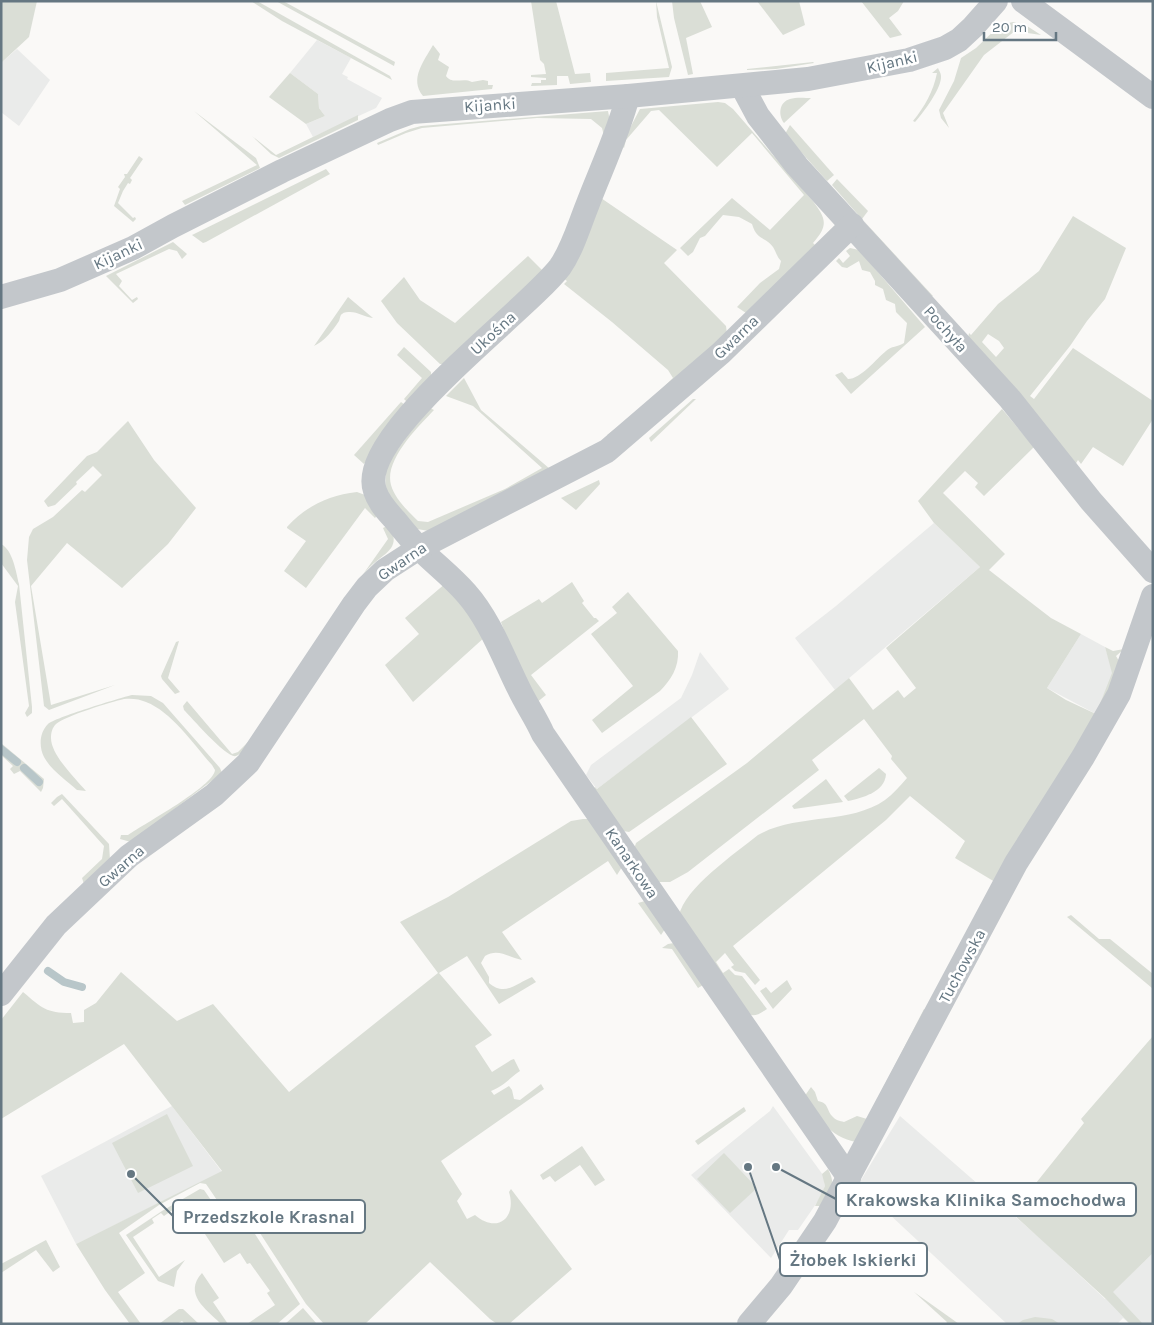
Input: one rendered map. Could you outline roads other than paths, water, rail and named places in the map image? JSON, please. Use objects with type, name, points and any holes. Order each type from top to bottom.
[{"type":"street","name":"Kijanki","points":[[1,297],[60,280],[133,248],[282,172],[390,120],[412,112],[742,86],[808,79],[909,60],[945,48],[959,40],[973,28],[996,1]]},
{"type":"street","points":[[1024,1],[1153,97]]},
{"type":"street","name":"Pochyła","points":[[742,86],[758,116],[797,166],[1010,399],[1092,502],[1153,571]]},
{"type":"street","name":"Ukośna","points":[[419,548],[378,500],[372,477],[377,461],[401,425],[428,395],[546,284],[561,265],[573,240],[622,118],[628,96]]},
{"type":"street","name":"Gwarna","points":[[1,994],[56,925],[129,856],[214,795],[248,763],[367,586],[384,570],[419,548],[607,451],[721,353],[852,225]]},
{"type":"street","name":"Kanarkowa","points":[[419,548],[467,593],[490,628],[543,734],[849,1178]]},
{"type":"street","name":"Tuchowska","points":[[749,1324],[781,1286],[808,1249],[849,1178],[1016,863],[1083,757],[1119,694],[1153,596]]},
{"type":"waterway","points":[[1,749],[17,762]]},
{"type":"waterway","points":[[24,768],[39,782]]},
{"type":"waterway","points":[[48,971],[64,982],[82,987]]},
{"type":"place","name":"Żłobek Iskierki","points":[[748,1167]]},
{"type":"place","name":"Krakowska Klinika Samochodwa","points":[[776,1167]]},
{"type":"place","name":"Przedszkole Krasnal","points":[[131,1174]]}]
